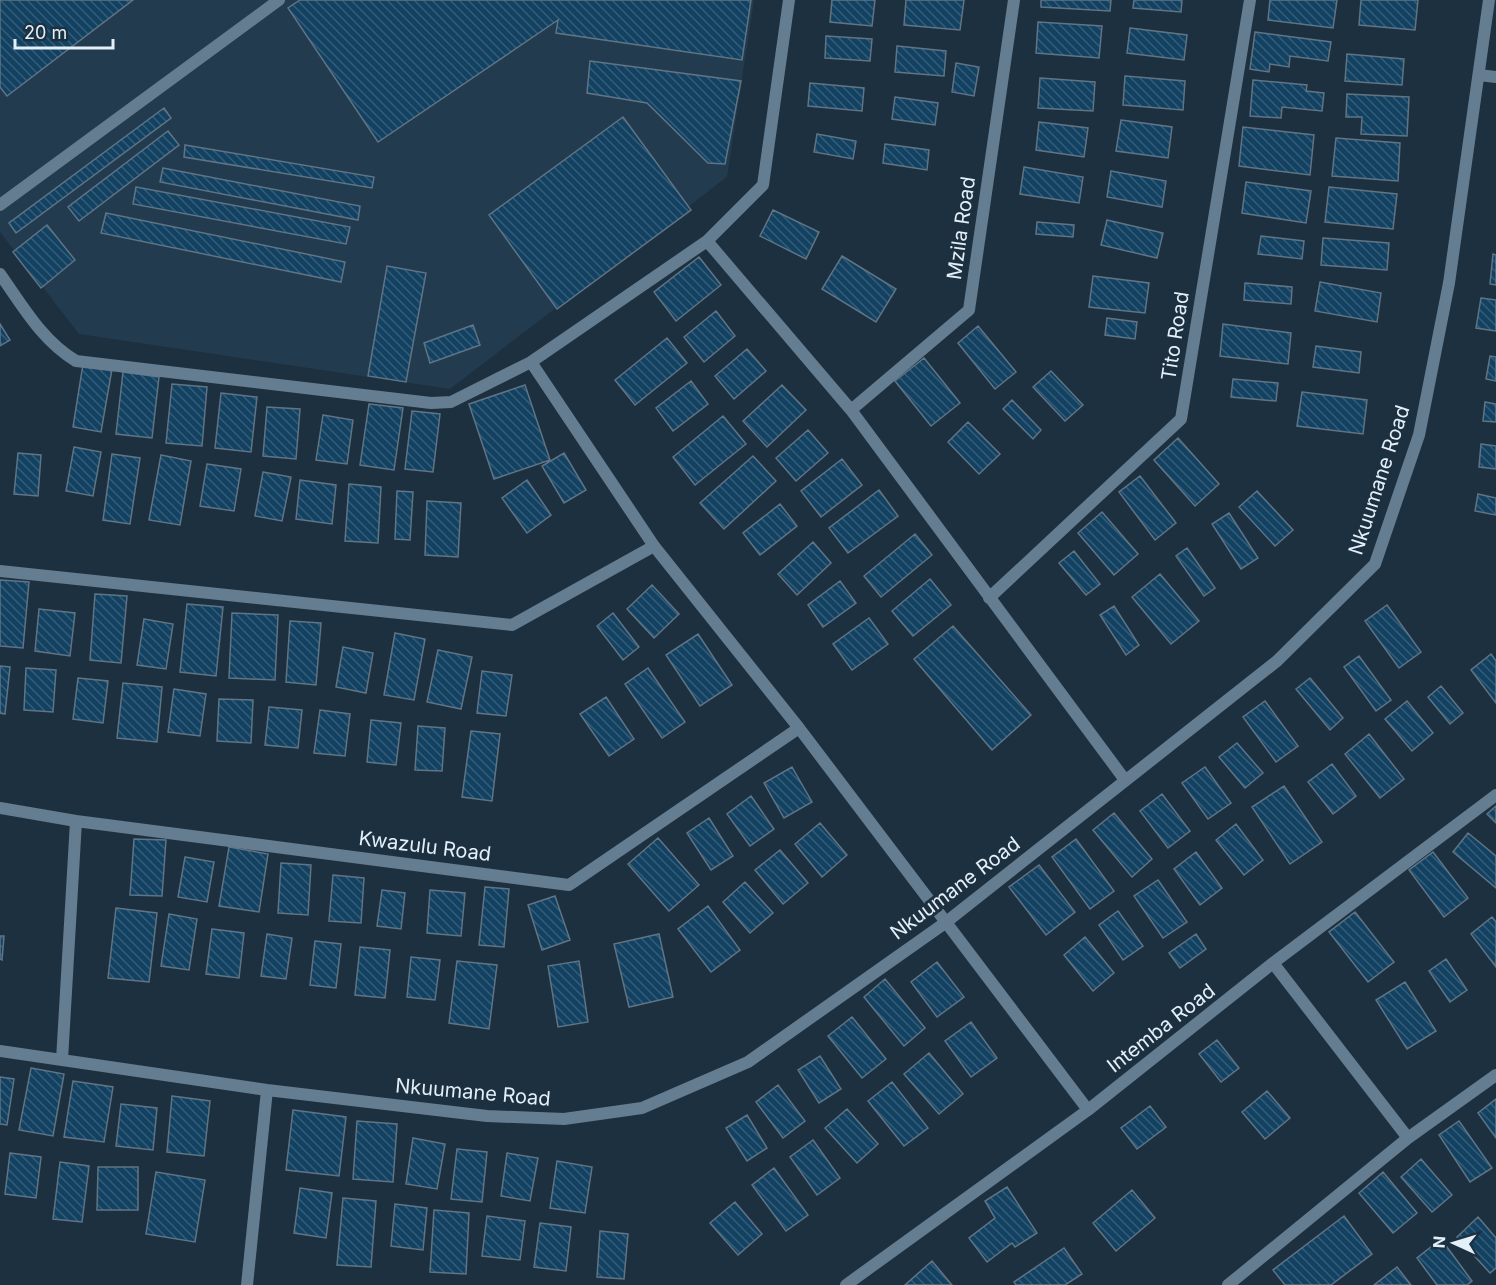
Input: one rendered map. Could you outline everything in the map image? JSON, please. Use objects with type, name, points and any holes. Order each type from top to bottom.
[{"type":"street","points":[[0,205],[279,0]]},
{"type":"street","points":[[0,274],[42,332],[63,353],[76,362],[431,403],[451,402],[531,362],[707,241],[763,185],[789,0]]},
{"type":"street","name":"Mzila Road","points":[[851,410],[969,310],[1014,0]]},
{"type":"street","name":"Tito Road","points":[[989,598],[1181,419],[1250,0]]},
{"type":"street","name":"Nkuumane Road","points":[[0,1051],[267,1090],[487,1116],[564,1119],[642,1108],[748,1062],[945,923],[1277,661],[1375,564],[1419,435],[1449,283],[1489,0]]},
{"type":"street","points":[[1479,75],[1496,77]]},
{"type":"street","points":[[707,241],[851,410],[1125,780]]},
{"type":"street","points":[[531,362],[654,546],[800,728],[1088,1110]]},
{"type":"street","points":[[0,571],[512,625],[654,546]]},
{"type":"street","name":"Kwazulu Road","points":[[0,808],[76,821],[569,885],[800,728]]},
{"type":"street","name":"Intemba Road","points":[[846,1285],[1088,1110],[1274,963],[1496,795]]},
{"type":"street","points":[[62,1060],[76,821]]},
{"type":"street","points":[[1274,963],[1408,1138]]},
{"type":"street","points":[[1228,1285],[1408,1138],[1496,1075]]},
{"type":"street","points":[[247,1285],[267,1090]]},
{"type":"shaded area","points":[[0,0],[754,0],[727,177],[450,389],[79,334],[0,232]]},
{"type":"building","points":[[0,0],[133,0],[7,96],[0,87]]},
{"type":"building","points":[[300,0],[751,0],[742,60],[556,33],[558,20],[378,142],[288,8]]},
{"type":"building","points":[[832,0],[875,0],[872,26],[830,22]]},
{"type":"building","points":[[906,0],[964,0],[960,30],[904,25]]},
{"type":"building","points":[[1041,0],[1111,0],[1110,11],[1041,7]]},
{"type":"building","points":[[1134,0],[1182,0],[1181,12],[1133,8]]},
{"type":"building","points":[[1270,0],[1337,0],[1333,28],[1268,20]]},
{"type":"building","points":[[1361,0],[1418,0],[1415,30],[1359,25]]},
{"type":"building","points":[[1038,22],[1102,26],[1099,58],[1036,53]]},
{"type":"building","points":[[1130,28],[1187,35],[1184,60],[1127,53]]},
{"type":"building","points":[[1255,32],[1331,42],[1328,61],[1290,56],[1289,67],[1270,64],[1269,72],[1250,69]]},
{"type":"building","points":[[826,36],[872,39],[870,61],[825,58]]},
{"type":"building","points":[[897,46],[946,51],[944,76],[895,72]]},
{"type":"building","points":[[1347,54],[1404,59],[1402,85],[1345,81]]},
{"type":"building","points":[[590,61],[741,81],[725,164],[708,163],[647,103],[587,93]]},
{"type":"building","points":[[956,63],[979,67],[974,96],[952,92]]},
{"type":"building","points":[[1125,76],[1185,81],[1183,110],[1123,105]]},
{"type":"building","points":[[1040,78],[1095,82],[1093,111],[1038,108]]},
{"type":"building","points":[[1253,80],[1307,85],[1306,91],[1324,93],[1322,111],[1282,107],[1281,118],[1250,116]]},
{"type":"building","points":[[810,83],[864,88],[862,111],[808,106]]},
{"type":"building","points":[[1347,94],[1409,97],[1407,136],[1361,134],[1362,117],[1346,117]]},
{"type":"building","points":[[895,97],[938,103],[935,125],[892,119]]},
{"type":"building","points":[[164,108],[171,118],[16,233],[9,223]]},
{"type":"building","points":[[623,117],[691,210],[557,309],[489,215]]},
{"type":"building","points":[[1121,120],[1172,127],[1168,158],[1116,151]]},
{"type":"building","points":[[1039,122],[1088,128],[1084,157],[1036,150]]},
{"type":"building","points":[[1243,127],[1314,135],[1310,175],[1239,166]]},
{"type":"building","points":[[168,131],[179,145],[79,221],[68,207]]},
{"type":"building","points":[[817,134],[856,141],[853,159],[814,152]]},
{"type":"building","points":[[1336,138],[1400,143],[1398,181],[1332,176]]},
{"type":"building","points":[[885,144],[929,150],[927,170],[883,163]]},
{"type":"building","points":[[185,145],[374,177],[372,188],[184,157]]},
{"type":"building","points":[[1024,167],[1083,177],[1079,203],[1020,194]]},
{"type":"building","points":[[163,168],[360,206],[358,220],[160,182]]},
{"type":"building","points":[[1111,171],[1166,181],[1162,207],[1107,197]]},
{"type":"building","points":[[1246,182],[1311,191],[1306,223],[1242,213]]},
{"type":"building","points":[[136,187],[350,227],[346,244],[133,204]]},
{"type":"building","points":[[1329,187],[1397,194],[1393,229],[1325,222]]},
{"type":"building","points":[[773,210],[819,232],[806,259],[760,236]]},
{"type":"building","points":[[106,213],[345,262],[341,282],[101,233]]},
{"type":"building","points":[[1107,220],[1163,233],[1157,258],[1101,245]]},
{"type":"building","points":[[1037,222],[1074,225],[1073,237],[1036,234]]},
{"type":"building","points":[[47,225],[75,260],[41,288],[13,252]]},
{"type":"building","points":[[1261,236],[1304,241],[1302,259],[1258,254]]},
{"type":"building","points":[[1323,238],[1389,243],[1387,270],[1321,265]]},
{"type":"building","points":[[1493,254],[1496,255],[1496,285],[1490,284]]},
{"type":"building","points":[[842,256],[896,289],[876,322],[822,289]]},
{"type":"building","points":[[699,257],[721,285],[676,321],[654,292]]},
{"type":"building","points":[[387,266],[426,273],[406,382],[368,376]]},
{"type":"building","points":[[1093,276],[1149,283],[1145,313],[1089,307]]},
{"type":"building","points":[[1320,282],[1381,293],[1377,322],[1315,311]]},
{"type":"building","points":[[1245,283],[1292,287],[1291,304],[1244,300]]},
{"type":"building","points":[[1481,298],[1496,300],[1496,331],[1476,328]]},
{"type":"building","points":[[716,311],[735,336],[704,362],[684,337]]},
{"type":"building","points":[[1107,318],[1137,322],[1135,339],[1105,335]]},
{"type":"building","points":[[0,324],[10,340],[0,346]]},
{"type":"building","points":[[1223,324],[1291,333],[1288,364],[1220,356]]},
{"type":"building","points":[[473,325],[480,345],[430,363],[424,343]]},
{"type":"building","points":[[978,326],[1016,372],[995,389],[958,343]]},
{"type":"building","points":[[667,338],[687,363],[635,405],[615,380]]},
{"type":"building","points":[[1316,346],[1361,352],[1359,373],[1313,367]]},
{"type":"building","points":[[747,349],[766,371],[734,399],[715,376]]},
{"type":"building","points":[[1490,356],[1496,357],[1496,381],[1486,379]]},
{"type":"building","points":[[924,358],[960,403],[931,426],[895,381]]},
{"type":"building","points":[[83,364],[112,369],[101,432],[73,427]]},
{"type":"building","points":[[1051,371],[1083,405],[1065,421],[1033,387]]},
{"type":"building","points":[[123,372],[159,377],[152,438],[116,434]]},
{"type":"building","points":[[1233,379],[1278,383],[1276,401],[1231,397]]},
{"type":"building","points":[[691,381],[708,404],[673,431],[656,408]]},
{"type":"building","points":[[172,384],[207,387],[202,446],[166,443]]},
{"type":"building","points":[[525,385],[550,460],[494,479],[469,404]]},
{"type":"building","points":[[782,385],[806,410],[767,447],[743,421]]},
{"type":"building","points":[[1302,392],[1367,400],[1363,434],[1297,426]]},
{"type":"building","points":[[221,393],[257,397],[251,452],[215,448]]},
{"type":"building","points":[[1012,400],[1041,430],[1033,439],[1003,409]]},
{"type":"building","points":[[1485,402],[1496,404],[1496,422],[1483,421]]},
{"type":"building","points":[[369,404],[403,408],[394,470],[360,465]]},
{"type":"building","points":[[267,407],[300,409],[296,459],[263,456]]},
{"type":"building","points":[[412,411],[440,414],[433,472],[405,469]]},
{"type":"building","points":[[323,415],[353,420],[347,464],[316,460]]},
{"type":"building","points":[[723,416],[746,444],[695,485],[673,457]]},
{"type":"building","points":[[968,422],[1000,454],[979,474],[948,442]]},
{"type":"building","points":[[808,430],[828,453],[796,481],[776,458]]},
{"type":"building","points":[[1178,438],[1219,484],[1195,506],[1154,460]]},
{"type":"building","points":[[1481,444],[1496,446],[1496,469],[1479,467]]},
{"type":"building","points":[[74,447],[101,452],[93,496],[66,491]]},
{"type":"building","points":[[18,453],[41,455],[38,496],[14,494]]},
{"type":"building","points":[[564,453],[586,490],[564,503],[542,466]]},
{"type":"building","points":[[112,454],[140,458],[130,524],[103,520]]},
{"type":"building","points":[[161,455],[191,461],[180,525],[149,520]]},
{"type":"building","points":[[753,456],[776,481],[724,529],[700,503]]},
{"type":"building","points":[[842,459],[862,485],[821,517],[801,491]]},
{"type":"building","points":[[207,464],[241,469],[234,511],[200,506]]},
{"type":"building","points":[[263,472],[291,477],[282,521],[255,516]]},
{"type":"building","points":[[1140,476],[1176,523],[1155,540],[1119,492]]},
{"type":"building","points":[[300,480],[336,485],[332,524],[296,519]]},
{"type":"building","points":[[527,480],[551,515],[527,533],[502,498]]},
{"type":"building","points":[[349,484],[381,487],[378,543],[345,541]]},
{"type":"building","points":[[879,490],[898,516],[848,553],[829,528]]},
{"type":"building","points":[[397,491],[413,492],[410,540],[395,539]]},
{"type":"building","points":[[1257,491],[1293,530],[1275,546],[1239,507]]},
{"type":"building","points":[[1478,494],[1496,498],[1496,515],[1475,511]]},
{"type":"building","points":[[427,501],[461,503],[458,557],[425,555]]},
{"type":"building","points":[[780,504],[797,526],[760,555],[743,533]]},
{"type":"building","points":[[1102,512],[1138,554],[1114,575],[1078,533]]},
{"type":"building","points":[[1229,513],[1258,558],[1241,569],[1212,524]]},
{"type":"building","points":[[915,534],[932,555],[881,597],[864,576]]},
{"type":"building","points":[[813,542],[831,563],[797,595],[778,574]]},
{"type":"building","points":[[1187,548],[1215,588],[1204,596],[1176,556]]},
{"type":"building","points":[[1074,551],[1100,584],[1086,595],[1059,563]]},
{"type":"building","points":[[1160,574],[1199,621],[1171,644],[1132,597]]},
{"type":"building","points":[[930,579],[951,605],[913,636],[892,611]]},
{"type":"building","points":[[0,580],[29,582],[23,648],[0,646]]},
{"type":"building","points":[[840,581],[856,603],[823,627],[808,605]]},
{"type":"building","points":[[652,585],[679,614],[654,638],[627,609]]},
{"type":"building","points":[[95,594],[127,596],[121,663],[90,660]]},
{"type":"building","points":[[187,604],[223,607],[216,676],[180,672]]},
{"type":"building","points":[[1387,605],[1421,652],[1399,668],[1365,621]]},
{"type":"building","points":[[1114,606],[1139,645],[1126,655],[1100,615]]},
{"type":"building","points":[[39,609],[75,613],[70,656],[35,651]]},
{"type":"building","points":[[232,613],[278,615],[275,680],[229,678]]},
{"type":"building","points":[[613,613],[639,647],[623,660],[597,626]]},
{"type":"building","points":[[869,618],[888,644],[852,670],[833,644]]},
{"type":"building","points":[[144,619],[173,624],[166,669],[137,665]]},
{"type":"building","points":[[290,621],[321,623],[316,685],[286,682]]},
{"type":"building","points":[[953,626],[1031,715],[992,750],[914,659]]},
{"type":"building","points":[[395,633],[425,639],[414,700],[384,695]]},
{"type":"building","points":[[698,634],[732,685],[700,706],[666,655]]},
{"type":"building","points":[[343,647],[373,653],[366,693],[336,687]]},
{"type":"building","points":[[438,650],[472,657],[461,709],[427,702]]},
{"type":"building","points":[[1491,654],[1496,661],[1496,703],[1471,670]]},
{"type":"building","points":[[1359,656],[1391,700],[1376,711],[1344,667]]},
{"type":"building","points":[[0,666],[10,667],[5,714],[0,713]]},
{"type":"building","points":[[26,668],[56,670],[53,712],[24,710]]},
{"type":"building","points":[[648,668],[685,722],[662,738],[625,684]]},
{"type":"building","points":[[482,671],[512,675],[506,716],[477,713]]},
{"type":"building","points":[[78,678],[108,681],[103,723],[73,719]]},
{"type":"building","points":[[1310,678],[1343,718],[1330,730],[1296,689]]},
{"type":"building","points":[[123,683],[162,687],[157,742],[117,738]]},
{"type":"building","points":[[1441,686],[1463,713],[1450,724],[1428,697]]},
{"type":"building","points":[[174,689],[206,694],[200,736],[168,732]]},
{"type":"building","points":[[606,697],[634,739],[609,756],[580,714]]},
{"type":"building","points":[[219,699],[253,700],[251,743],[217,741]]},
{"type":"building","points":[[1265,701],[1298,746],[1276,762],[1243,717]]},
{"type":"building","points":[[1407,701],[1433,733],[1412,751],[1385,719]]},
{"type":"building","points":[[269,707],[302,710],[298,748],[265,745]]},
{"type":"building","points":[[320,710],[350,714],[345,756],[314,753]]},
{"type":"building","points":[[371,720],[401,723],[396,765],[367,762]]},
{"type":"building","points":[[418,726],[445,728],[442,771],[415,770]]},
{"type":"building","points":[[471,731],[500,734],[492,801],[462,797]]},
{"type":"building","points":[[1369,734],[1404,779],[1380,798],[1345,754]]},
{"type":"building","points":[[1237,743],[1263,773],[1245,788],[1219,757]]},
{"type":"building","points":[[1332,764],[1356,796],[1333,814],[1308,782]]},
{"type":"building","points":[[792,767],[812,802],[784,818],[764,783]]},
{"type":"building","points":[[1205,767],[1231,803],[1208,819],[1182,783]]},
{"type":"building","points":[[1284,786],[1322,842],[1290,864],[1252,807]]},
{"type":"building","points":[[1162,794],[1190,831],[1168,848],[1140,811]]},
{"type":"building","points":[[751,796],[774,829],[750,846],[727,814]]},
{"type":"building","points":[[1496,806],[1496,823],[1487,814]]},
{"type":"building","points":[[1114,813],[1152,859],[1132,877],[1093,830]]},
{"type":"building","points":[[709,818],[733,856],[711,870],[687,833]]},
{"type":"building","points":[[820,823],[847,855],[822,877],[795,844]]},
{"type":"building","points":[[1236,824],[1263,860],[1244,875],[1216,840]]},
{"type":"building","points":[[1468,833],[1496,856],[1496,888],[1453,852]]},
{"type":"building","points":[[658,838],[699,885],[669,911],[628,864]]},
{"type":"building","points":[[134,839],[166,840],[162,896],[130,895]]},
{"type":"building","points":[[1076,839],[1114,891],[1090,909],[1052,857]]},
{"type":"building","points":[[229,847],[268,854],[259,912],[219,906]]},
{"type":"building","points":[[780,850],[808,883],[783,904],[755,870]]},
{"type":"building","points":[[1196,852],[1222,888],[1200,905],[1174,869]]},
{"type":"building","points":[[1433,852],[1468,898],[1444,917],[1409,870]]},
{"type":"building","points":[[185,857],[214,862],[207,902],[178,897]]},
{"type":"building","points":[[281,863],[311,865],[308,915],[278,913]]},
{"type":"building","points":[[1039,865],[1075,912],[1046,935],[1009,887]]},
{"type":"building","points":[[333,875],[364,878],[361,923],[329,921]]},
{"type":"building","points":[[1158,880],[1187,922],[1163,938],[1134,896]]},
{"type":"building","points":[[745,882],[773,913],[750,933],[723,902]]},
{"type":"building","points":[[485,887],[509,889],[504,947],[479,945]]},
{"type":"building","points":[[382,890],[405,893],[401,929],[377,926]]},
{"type":"building","points":[[430,890],[465,893],[461,936],[427,933]]},
{"type":"building","points":[[555,896],[570,940],[542,950],[528,905]]},
{"type":"building","points":[[708,906],[740,950],[711,972],[678,929]]},
{"type":"building","points":[[116,908],[157,913],[149,982],[108,978]]},
{"type":"building","points":[[1118,911],[1143,946],[1123,960],[1099,925]]},
{"type":"building","points":[[1355,912],[1394,962],[1368,982],[1329,932]]},
{"type":"building","points":[[169,914],[197,919],[189,970],[161,966]]},
{"type":"building","points":[[1492,917],[1496,922],[1496,967],[1471,934]]},
{"type":"building","points":[[212,929],[244,933],[239,978],[206,974]]},
{"type":"building","points":[[267,934],[292,938],[286,979],[261,976]]},
{"type":"building","points":[[659,934],[673,997],[629,1007],[614,944]]},
{"type":"building","points":[[1196,934],[1206,949],[1180,968],[1169,953]]},
{"type":"building","points":[[0,936],[4,936],[2,960],[0,959]]},
{"type":"building","points":[[1085,937],[1114,973],[1093,991],[1064,955]]},
{"type":"building","points":[[315,941],[341,944],[336,988],[310,985]]},
{"type":"building","points":[[360,947],[390,950],[385,998],[355,995]]},
{"type":"building","points":[[411,957],[440,960],[435,1000],[407,997]]},
{"type":"building","points":[[1446,959],[1467,990],[1450,1002],[1429,971]]},
{"type":"building","points":[[457,961],[497,965],[489,1029],[449,1023]]},
{"type":"building","points":[[579,961],[588,1022],[558,1027],[548,966]]},
{"type":"building","points":[[937,962],[964,997],[937,1017],[911,982]]},
{"type":"building","points":[[885,979],[925,1028],[904,1046],[864,997]]},
{"type":"building","points":[[1405,982],[1436,1031],[1407,1049],[1376,1000]]},
{"type":"building","points":[[852,1017],[886,1059],[862,1078],[828,1036]]},
{"type":"building","points":[[971,1022],[997,1058],[971,1077],[945,1041]]},
{"type":"building","points":[[1217,1040],[1239,1068],[1221,1082],[1199,1054]]},
{"type":"building","points":[[929,1053],[963,1094],[939,1114],[904,1074]]},
{"type":"building","points":[[820,1056],[841,1089],[819,1103],[798,1070]]},
{"type":"building","points":[[31,1068],[64,1074],[53,1136],[19,1130]]},
{"type":"building","points":[[0,1077],[14,1079],[7,1125],[0,1124]]},
{"type":"building","points":[[73,1081],[113,1087],[104,1142],[64,1137]]},
{"type":"building","points":[[892,1082],[928,1128],[904,1146],[868,1101]]},
{"type":"building","points":[[778,1085],[805,1121],[783,1138],[756,1102]]},
{"type":"building","points":[[1267,1091],[1290,1118],[1265,1139],[1242,1112]]},
{"type":"building","points":[[172,1096],[210,1101],[204,1156],[167,1152]]},
{"type":"building","points":[[1496,1099],[1496,1138],[1478,1113]]},
{"type":"building","points":[[121,1104],[157,1108],[153,1150],[116,1146]]},
{"type":"building","points":[[1150,1106],[1166,1127],[1137,1149],[1121,1128]]},
{"type":"building","points":[[847,1109],[878,1144],[857,1163],[825,1128]]},
{"type":"building","points":[[293,1110],[346,1117],[339,1176],[286,1170]]},
{"type":"building","points":[[747,1115],[767,1148],[747,1161],[726,1128]]},
{"type":"building","points":[[357,1121],[397,1124],[393,1182],[353,1179]]},
{"type":"building","points":[[1459,1121],[1492,1168],[1470,1182],[1439,1135]]},
{"type":"building","points":[[413,1138],[445,1144],[437,1189],[406,1184]]},
{"type":"building","points":[[813,1140],[840,1178],[817,1195],[790,1157]]},
{"type":"building","points":[[457,1149],[487,1152],[482,1202],[451,1199]]},
{"type":"building","points":[[10,1153],[41,1157],[36,1198],[5,1194]]},
{"type":"building","points":[[507,1153],[538,1158],[530,1201],[501,1196]]},
{"type":"building","points":[[1421,1159],[1452,1195],[1432,1212],[1401,1177]]},
{"type":"building","points":[[557,1161],[592,1167],[585,1213],[550,1208]]},
{"type":"building","points":[[60,1162],[89,1166],[82,1222],[53,1219]]},
{"type":"building","points":[[98,1167],[138,1167],[138,1210],[97,1210]]},
{"type":"building","points":[[774,1168],[808,1215],[786,1231],[752,1185]]},
{"type":"building","points":[[156,1172],[205,1180],[195,1242],[146,1234]]},
{"type":"building","points":[[1383,1172],[1417,1213],[1393,1233],[1359,1193]]},
{"type":"building","points":[[1007,1187],[1037,1233],[1015,1247],[1012,1243],[987,1262],[969,1238],[995,1218],[985,1201]]},
{"type":"building","points":[[300,1188],[332,1193],[326,1238],[294,1233]]},
{"type":"building","points":[[1132,1190],[1155,1218],[1116,1251],[1093,1223]]},
{"type":"building","points":[[343,1198],[376,1201],[371,1267],[337,1265]]},
{"type":"building","points":[[735,1202],[762,1234],[738,1255],[710,1223]]},
{"type":"building","points":[[395,1204],[427,1208],[423,1250],[391,1246]]},
{"type":"building","points":[[434,1210],[469,1213],[466,1274],[430,1272]]},
{"type":"building","points":[[487,1216],[525,1221],[520,1260],[482,1256]]},
{"type":"building","points":[[1344,1216],[1372,1254],[1331,1285],[1285,1285],[1273,1270]]},
{"type":"building","points":[[1478,1217],[1496,1238],[1496,1268],[1490,1273],[1457,1237]]},
{"type":"building","points":[[540,1223],[571,1227],[566,1271],[534,1267]]},
{"type":"building","points":[[600,1231],[628,1234],[624,1279],[597,1277]]},
{"type":"building","points":[[1441,1239],[1472,1281],[1467,1285],[1437,1285],[1417,1258]]},
{"type":"building","points":[[1064,1248],[1082,1274],[1065,1285],[1016,1285],[1014,1282]]},
{"type":"building","points":[[932,1261],[952,1285],[905,1285]]},
{"type":"building","points":[[1397,1267],[1411,1285],[1374,1285]]}]
